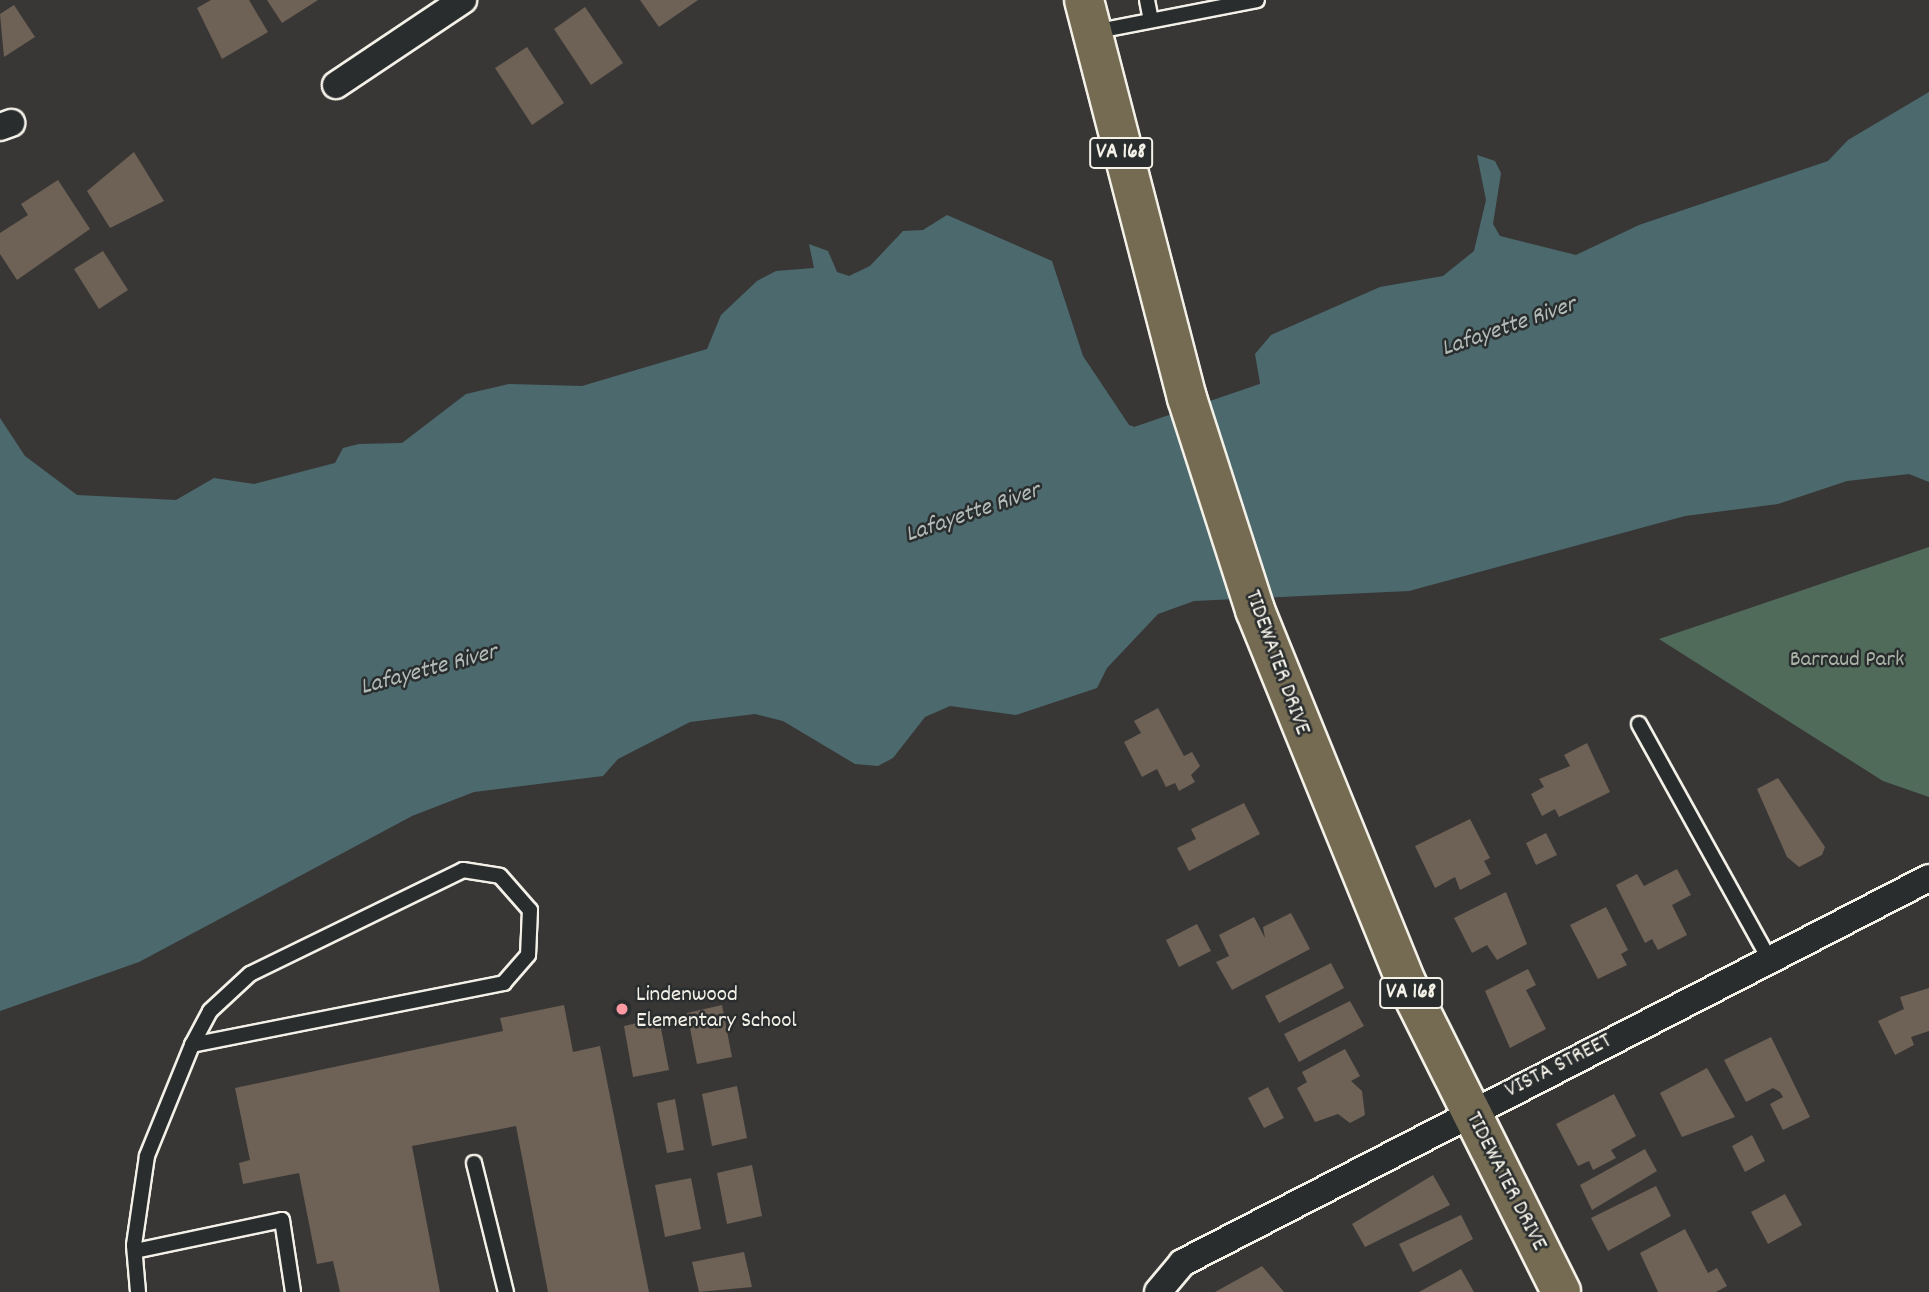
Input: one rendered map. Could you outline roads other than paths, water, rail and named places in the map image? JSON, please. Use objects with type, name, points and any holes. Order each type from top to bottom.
[{"type":"highway","name":"TIDEWATER DRIVE","points":[[1088,16],[1162,305],[1225,520],[1283,683],[1407,984],[1470,1115],[1562,1292]]},
{"type":"street","points":[[336,85],[463,0]]},
{"type":"street","name":"VISTA STREET","points":[[1159,1289],[1182,1263],[1929,878]]},
{"type":"lane","points":[[1147,0],[1151,20]]},
{"type":"lane","points":[[1088,16],[1151,20],[1185,7],[1256,0]]},
{"type":"lane","points":[[1639,724],[1770,960]]},
{"type":"lane","points":[[138,1292],[135,1251],[147,1156],[192,1045],[210,1011],[250,974],[463,870],[500,876],[530,910],[528,955],[503,982],[192,1045]]},
{"type":"lane","points":[[474,1163],[506,1292]]},
{"type":"lane","points":[[135,1251],[282,1220],[293,1292]]},
{"type":"water","points":[[1929,92],[1929,482],[1909,474],[1847,481],[1778,504],[1685,516],[1409,591],[1194,601],[1158,614],[1107,668],[1097,688],[1016,715],[950,706],[925,717],[893,758],[878,766],[855,764],[783,721],[755,714],[690,722],[618,759],[603,776],[474,792],[412,816],[139,962],[0,1011],[0,418],[25,456],[77,495],[176,500],[214,478],[254,484],[335,463],[343,448],[359,444],[402,443],[466,394],[509,384],[582,386],[707,349],[721,315],[757,281],[776,271],[814,268],[809,244],[828,251],[837,272],[849,276],[870,266],[903,231],[923,230],[947,215],[1052,261],[1083,356],[1129,425],[1195,447],[1236,431],[1260,383],[1255,354],[1271,335],[1380,287],[1443,276],[1474,251],[1486,200],[1477,155],[1495,161],[1501,173],[1493,224],[1500,236],[1576,255],[1639,225],[1828,161],[1848,140]]},
{"type":"waterway","name":"Lafayette River","points":[[1142,455],[1314,396]]},
{"type":"place","name":"Lindenwood Elementary School","points":[[622,1009]]},
{"type":"park label","name":"Barraud Park","points":[[1847,661]]}]
